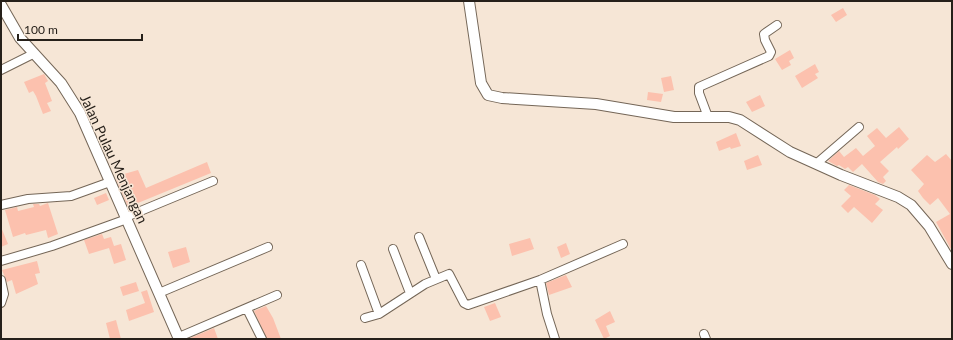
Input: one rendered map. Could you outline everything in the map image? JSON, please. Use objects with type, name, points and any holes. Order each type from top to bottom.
[{"type":"street","points":[[469,1],[481,83],[488,95],[502,98],[603,105],[674,117],[729,117],[740,120],[790,152],[816,164],[898,196],[910,205],[929,226],[952,264]]},
{"type":"street","name":"Jalan Pulau Menjangan","points":[[1,5],[20,38],[33,54],[54,74],[71,97],[86,125],[179,338]]},
{"type":"street","points":[[708,117],[699,93],[699,88],[769,56],[771,52],[765,40],[764,34],[777,25]]},
{"type":"street","points":[[1,70],[33,54]]},
{"type":"street","points":[[816,164],[858,127]]},
{"type":"street","points":[[1,261],[52,246],[126,218],[213,181]]},
{"type":"street","points":[[1,205],[28,199],[71,196],[110,182]]},
{"type":"street","points":[[419,238],[436,279]]},
{"type":"street","points":[[365,318],[379,314],[410,293],[449,274],[464,303],[468,305],[540,280],[622,244]]},
{"type":"street","points":[[159,293],[268,247]]},
{"type":"street","points":[[393,249],[410,293]]},
{"type":"street","points":[[361,265],[379,314]]},
{"type":"street","points":[[1,280],[4,294],[1,303]]},
{"type":"street","points":[[540,280],[547,314],[555,339]]},
{"type":"street","points":[[179,338],[277,295]]},
{"type":"street","points":[[247,309],[262,339]]},
{"type":"building","points":[[843,8],[847,15],[836,22],[831,15]]},
{"type":"building","points":[[790,50],[794,58],[789,61],[791,65],[782,70],[775,59]]},
{"type":"building","points":[[815,64],[819,72],[815,74],[818,78],[802,88],[795,76]]},
{"type":"building","points":[[44,74],[48,81],[45,83],[52,101],[47,103],[51,111],[43,114],[36,96],[33,91],[29,93],[24,82]]},
{"type":"building","points":[[671,76],[674,90],[664,92],[661,78]]},
{"type":"building","points":[[648,92],[663,94],[661,102],[647,100]]},
{"type":"building","points":[[760,95],[765,106],[752,112],[746,102]]},
{"type":"building","points":[[899,127],[909,139],[880,162],[889,171],[883,177],[886,181],[883,184],[878,182],[862,164],[853,172],[848,167],[845,169],[828,161],[839,151],[844,157],[856,148],[863,156],[875,146],[867,136],[877,128],[886,138]]},
{"type":"building","points":[[736,133],[741,146],[731,149],[730,147],[719,151],[716,142]]},
{"type":"building","points":[[946,154],[952,161],[952,251],[936,222],[950,214],[938,198],[930,205],[923,198],[918,191],[924,184],[911,170],[927,155],[935,162]]},
{"type":"building","points":[[758,155],[762,165],[747,170],[744,161]]},
{"type":"building","points":[[207,162],[211,173],[133,205],[134,207],[129,209],[116,179],[125,176],[124,174],[138,170],[146,188]]},
{"type":"building","points":[[849,185],[875,195],[880,199],[875,204],[883,210],[872,223],[854,207],[848,213],[841,206],[851,196],[844,190]]},
{"type":"building","points":[[106,193],[109,200],[97,205],[94,198]]},
{"type":"building","points":[[48,203],[58,234],[48,238],[46,230],[26,235],[25,233],[13,237],[5,210],[17,207],[18,211],[34,207],[33,204],[39,204],[40,206]]},
{"type":"building","points":[[1,227],[8,244],[1,247]]},
{"type":"building","points":[[102,234],[104,239],[111,237],[114,246],[121,244],[126,260],[114,264],[109,248],[89,254],[84,240]]},
{"type":"building","points":[[530,238],[534,249],[512,256],[509,244]]},
{"type":"building","points":[[566,243],[570,254],[561,258],[557,247]]},
{"type":"building","points":[[186,247],[190,262],[173,268],[168,252]]},
{"type":"building","points":[[37,261],[40,273],[35,274],[38,284],[16,294],[12,280],[7,282],[2,270]]},
{"type":"building","points":[[566,275],[572,287],[549,295],[546,283]]},
{"type":"building","points":[[136,282],[139,291],[123,296],[120,287]]},
{"type":"building","points":[[147,290],[154,312],[129,321],[126,310],[145,303],[141,292]]},
{"type":"building","points":[[495,303],[501,317],[490,321],[484,307]]},
{"type":"building","points":[[266,306],[273,318],[281,339],[267,339],[254,311]]},
{"type":"building","points":[[610,311],[615,322],[606,326],[610,336],[604,339],[595,320]]},
{"type":"building","points":[[116,320],[121,339],[110,339],[106,323]]},
{"type":"building","points":[[214,328],[218,339],[188,339]]}]
